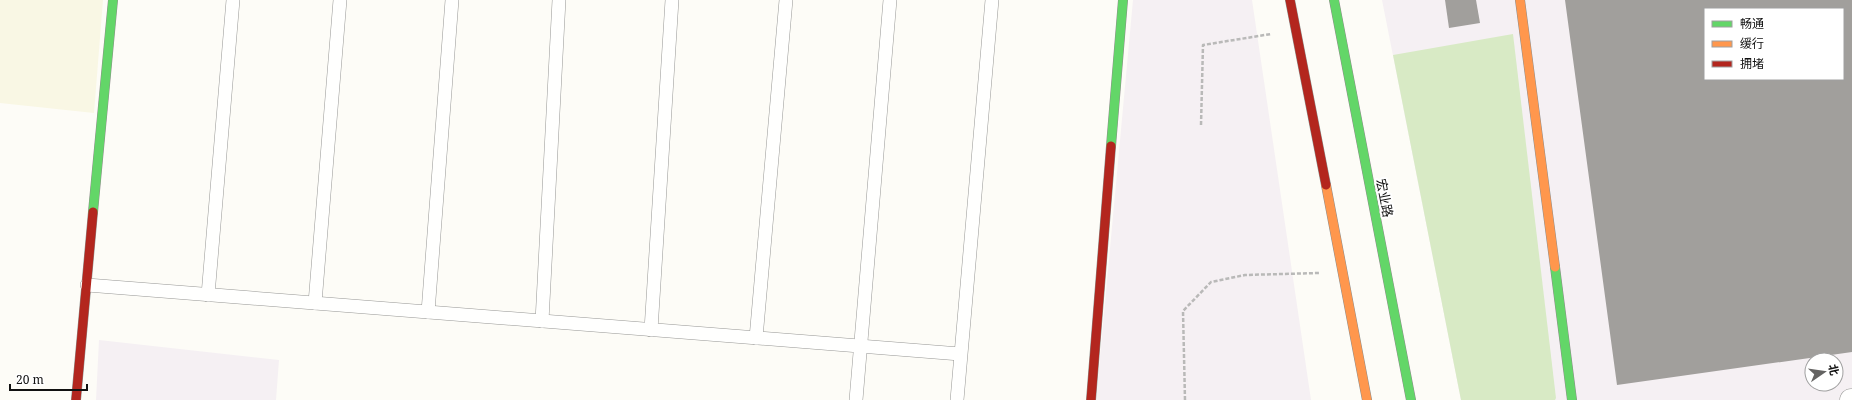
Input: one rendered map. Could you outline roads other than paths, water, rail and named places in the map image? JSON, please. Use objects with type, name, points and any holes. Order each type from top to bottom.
[{"type":"street","points":[[76,400],[114,0]]},
{"type":"street","points":[[1092,400],[1123,0]]},
{"type":"street","points":[[1290,0],[1367,400]]},
{"type":"street","name":"宏业路","points":[[1334,0],[1411,400]]},
{"type":"street","points":[[1520,0],[1572,400]]},
{"type":"lane","points":[[208,295],[233,0]]},
{"type":"lane","points":[[315,303],[340,0]]},
{"type":"lane","points":[[428,312],[452,0]]},
{"type":"lane","points":[[542,321],[559,0]]},
{"type":"lane","points":[[651,330],[672,0]]},
{"type":"lane","points":[[756,338],[786,0]]},
{"type":"lane","points":[[856,400],[890,0]]},
{"type":"lane","points":[[957,400],[992,0]]},
{"type":"lane","points":[[86,285],[960,354]]}]
